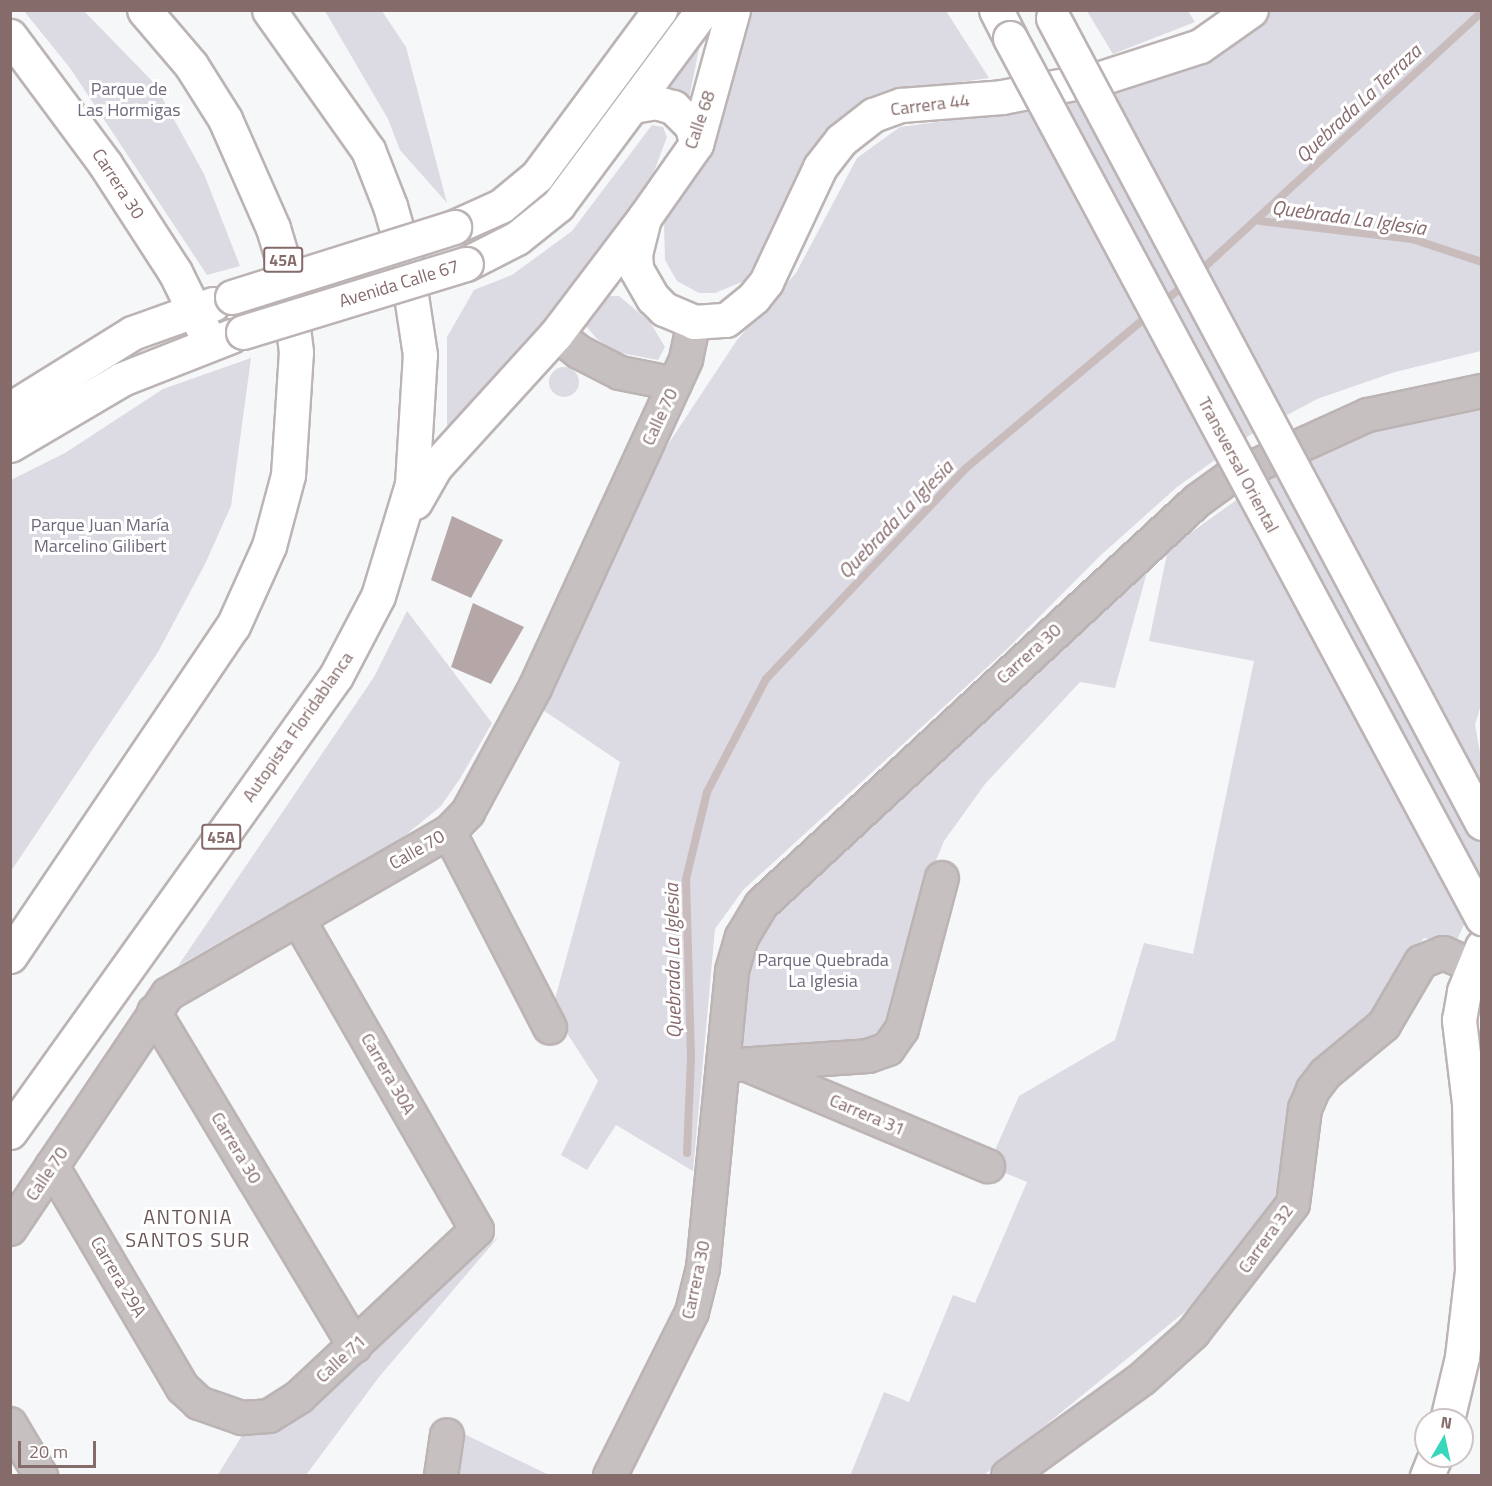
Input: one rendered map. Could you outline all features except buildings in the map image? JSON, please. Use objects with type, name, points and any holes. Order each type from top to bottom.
[{"type":"main road","name":"45A","points":[[10,956],[233,626],[269,546],[288,475],[296,352],[286,271],[273,228],[225,119],[191,65],[144,10]]},
{"type":"main road","name":"Autopista Floridablanca","points":[[10,1132],[336,676],[378,596],[402,525],[420,400],[417,323],[406,262],[368,150],[269,10]]},
{"type":"main road","name":"Avenida Calle 67","points":[[10,445],[122,379],[210,343],[466,264],[541,221],[573,188],[633,106],[663,58],[703,10]]},
{"type":"main road","name":"Calle 68","points":[[402,525],[435,467],[556,334],[644,218],[696,144],[733,10]]},
{"type":"main road","name":"Carrera 44","points":[[644,218],[635,253],[643,285],[664,309],[694,322],[726,320],[754,297],[766,282],[820,166],[841,140],[873,115],[901,105],[1002,97],[1101,78],[1200,46],[1251,10]]},
{"type":"main road","name":"Avenida Calle 67","points":[[10,409],[124,338],[232,297],[454,227],[501,206],[537,176],[659,13]]},
{"type":"main road","points":[[1052,14],[1482,823]]},
{"type":"main road","name":"Transversal Oriental","points":[[1003,24],[1482,918]]},
{"type":"main road","name":"Carrera 30","points":[[10,36],[105,164],[194,310],[210,343]]},
{"type":"main road","points":[[633,106],[655,102],[673,107],[692,126],[696,144]]},
{"type":"main road","points":[[1450,1408],[1462,1357],[1472,1271],[1469,1103],[1459,1020],[1476,973]]},
{"type":"main road","points":[[1469,1103],[1482,1063]]},
{"type":"street","name":"Calle 70","points":[[10,1229],[154,1012],[179,986],[449,832],[483,791],[525,711],[675,384],[694,322]]},
{"type":"street","points":[[556,334],[620,373],[675,384]]},
{"type":"street","name":"Carrera 30","points":[[610,1476],[692,1312],[703,1268],[734,1065],[732,971],[742,937],[761,905],[1197,501],[1229,478],[1327,430],[1368,415],[1482,391]]},
{"type":"street","points":[[449,832],[550,1028]]},
{"type":"street","points":[[734,1065],[868,1056],[888,1048],[902,1029],[942,878]]},
{"type":"street","name":"Carrera 30A","points":[[298,919],[477,1230]]},
{"type":"street","name":"Carrera 32","points":[[1008,1476],[1142,1380],[1193,1333],[1293,1204],[1305,1109],[1313,1090],[1331,1068],[1384,1025],[1421,962],[1443,953],[1476,973]]},
{"type":"street","name":"Carrera 30","points":[[154,1012],[355,1346]]},
{"type":"street","name":"Carrera 31","points":[[734,1065],[988,1166]]},
{"type":"street","name":"Carrera 29A","points":[[52,1166],[183,1388]]},
{"type":"street","name":"Calle 71","points":[[183,1388],[199,1403],[225,1414],[242,1418],[269,1416],[299,1397],[477,1230]]},
{"type":"street","points":[[10,1424],[41,1476]]},
{"type":"street","points":[[441,1476],[447,1435]]},
{"type":"green space","name":"Parque de Las Hormigas","points":[[24,11],[84,11],[154,83],[204,174],[240,266],[207,275],[70,68]]},
{"type":"green space","points":[[325,11],[382,11],[406,47],[447,203],[400,150],[388,119]]},
{"type":"green space","points":[[751,11],[946,11],[989,78],[877,94],[854,110],[824,133],[799,169],[762,253],[744,281],[715,293],[699,293],[677,281],[665,260],[664,219],[721,120],[736,49]]},
{"type":"green space","points":[[1087,11],[1188,11],[1195,22],[1113,54]]},
{"type":"green space","points":[[1272,11],[1481,11],[1481,351],[1395,372],[1317,399],[1250,435],[1177,487],[1101,555],[1006,650],[743,890],[715,929],[693,1171],[616,1125],[587,1170],[561,1155],[598,1081],[552,1010],[620,762],[543,710],[661,455],[737,340],[796,273],[857,158],[900,127],[982,116],[1143,84],[1205,61]]},
{"type":"green space","points":[[702,33],[688,104],[660,85]]},
{"type":"green space","points":[[652,125],[663,127],[667,137],[650,182],[566,296],[447,429],[447,337],[474,290],[512,275],[572,231]]},
{"type":"green space","points":[[603,296],[619,296],[650,322],[665,347],[658,360],[616,352],[597,339],[586,326],[587,312]]},
{"type":"green space","name":"Parque Juan María Marcelino Gilibert","points":[[251,358],[231,506],[205,564],[158,652],[11,871],[11,480],[65,453],[163,389]]},
{"type":"green space","points":[[564,367],[575,371],[579,382],[575,393],[564,397],[553,393],[549,382],[553,371]]},
{"type":"green space","points":[[1481,408],[1482,701],[1475,725],[1482,764],[1482,886],[1455,944],[1424,938],[1369,1015],[1310,1064],[1294,1101],[1274,1203],[1192,1306],[984,1475],[850,1476],[884,1392],[909,1402],[953,1295],[975,1303],[1027,1182],[988,1166],[1019,1096],[1115,1040],[1144,943],[1193,954],[1254,661],[1149,641],[1168,549],[1267,478],[1328,448],[1392,425]]},
{"type":"green space","name":"Parque Quebrada La Iglesia","points":[[1149,565],[1115,688],[1080,682],[985,784],[944,841],[918,904],[888,1018],[871,1040],[742,1052],[744,981],[751,943],[782,900]]},
{"type":"green space","points":[[407,611],[492,723],[461,777],[441,806],[402,838],[178,966],[374,677]]},
{"type":"green space","points":[[500,1235],[379,1377],[306,1475],[217,1476],[245,1431],[328,1390]]},
{"type":"green space","points":[[462,1433],[549,1475],[454,1476]]},
{"type":"waterway","name":"Quebrada La Terraza","points":[[1198,273],[1482,12]]},
{"type":"waterway","name":"Quebrada La Iglesia","points":[[1260,221],[1412,239],[1482,262]]},
{"type":"waterway","name":"Quebrada La Iglesia","points":[[1161,304],[1187,283]]},
{"type":"waterway","name":"Quebrada La Iglesia","points":[[687,1153],[691,1057],[686,879],[707,792],[766,679],[965,469],[1150,314]]},
{"type":"district","name":"ANTONIA SANTOS SUR","points":[[188,1228]]}]
